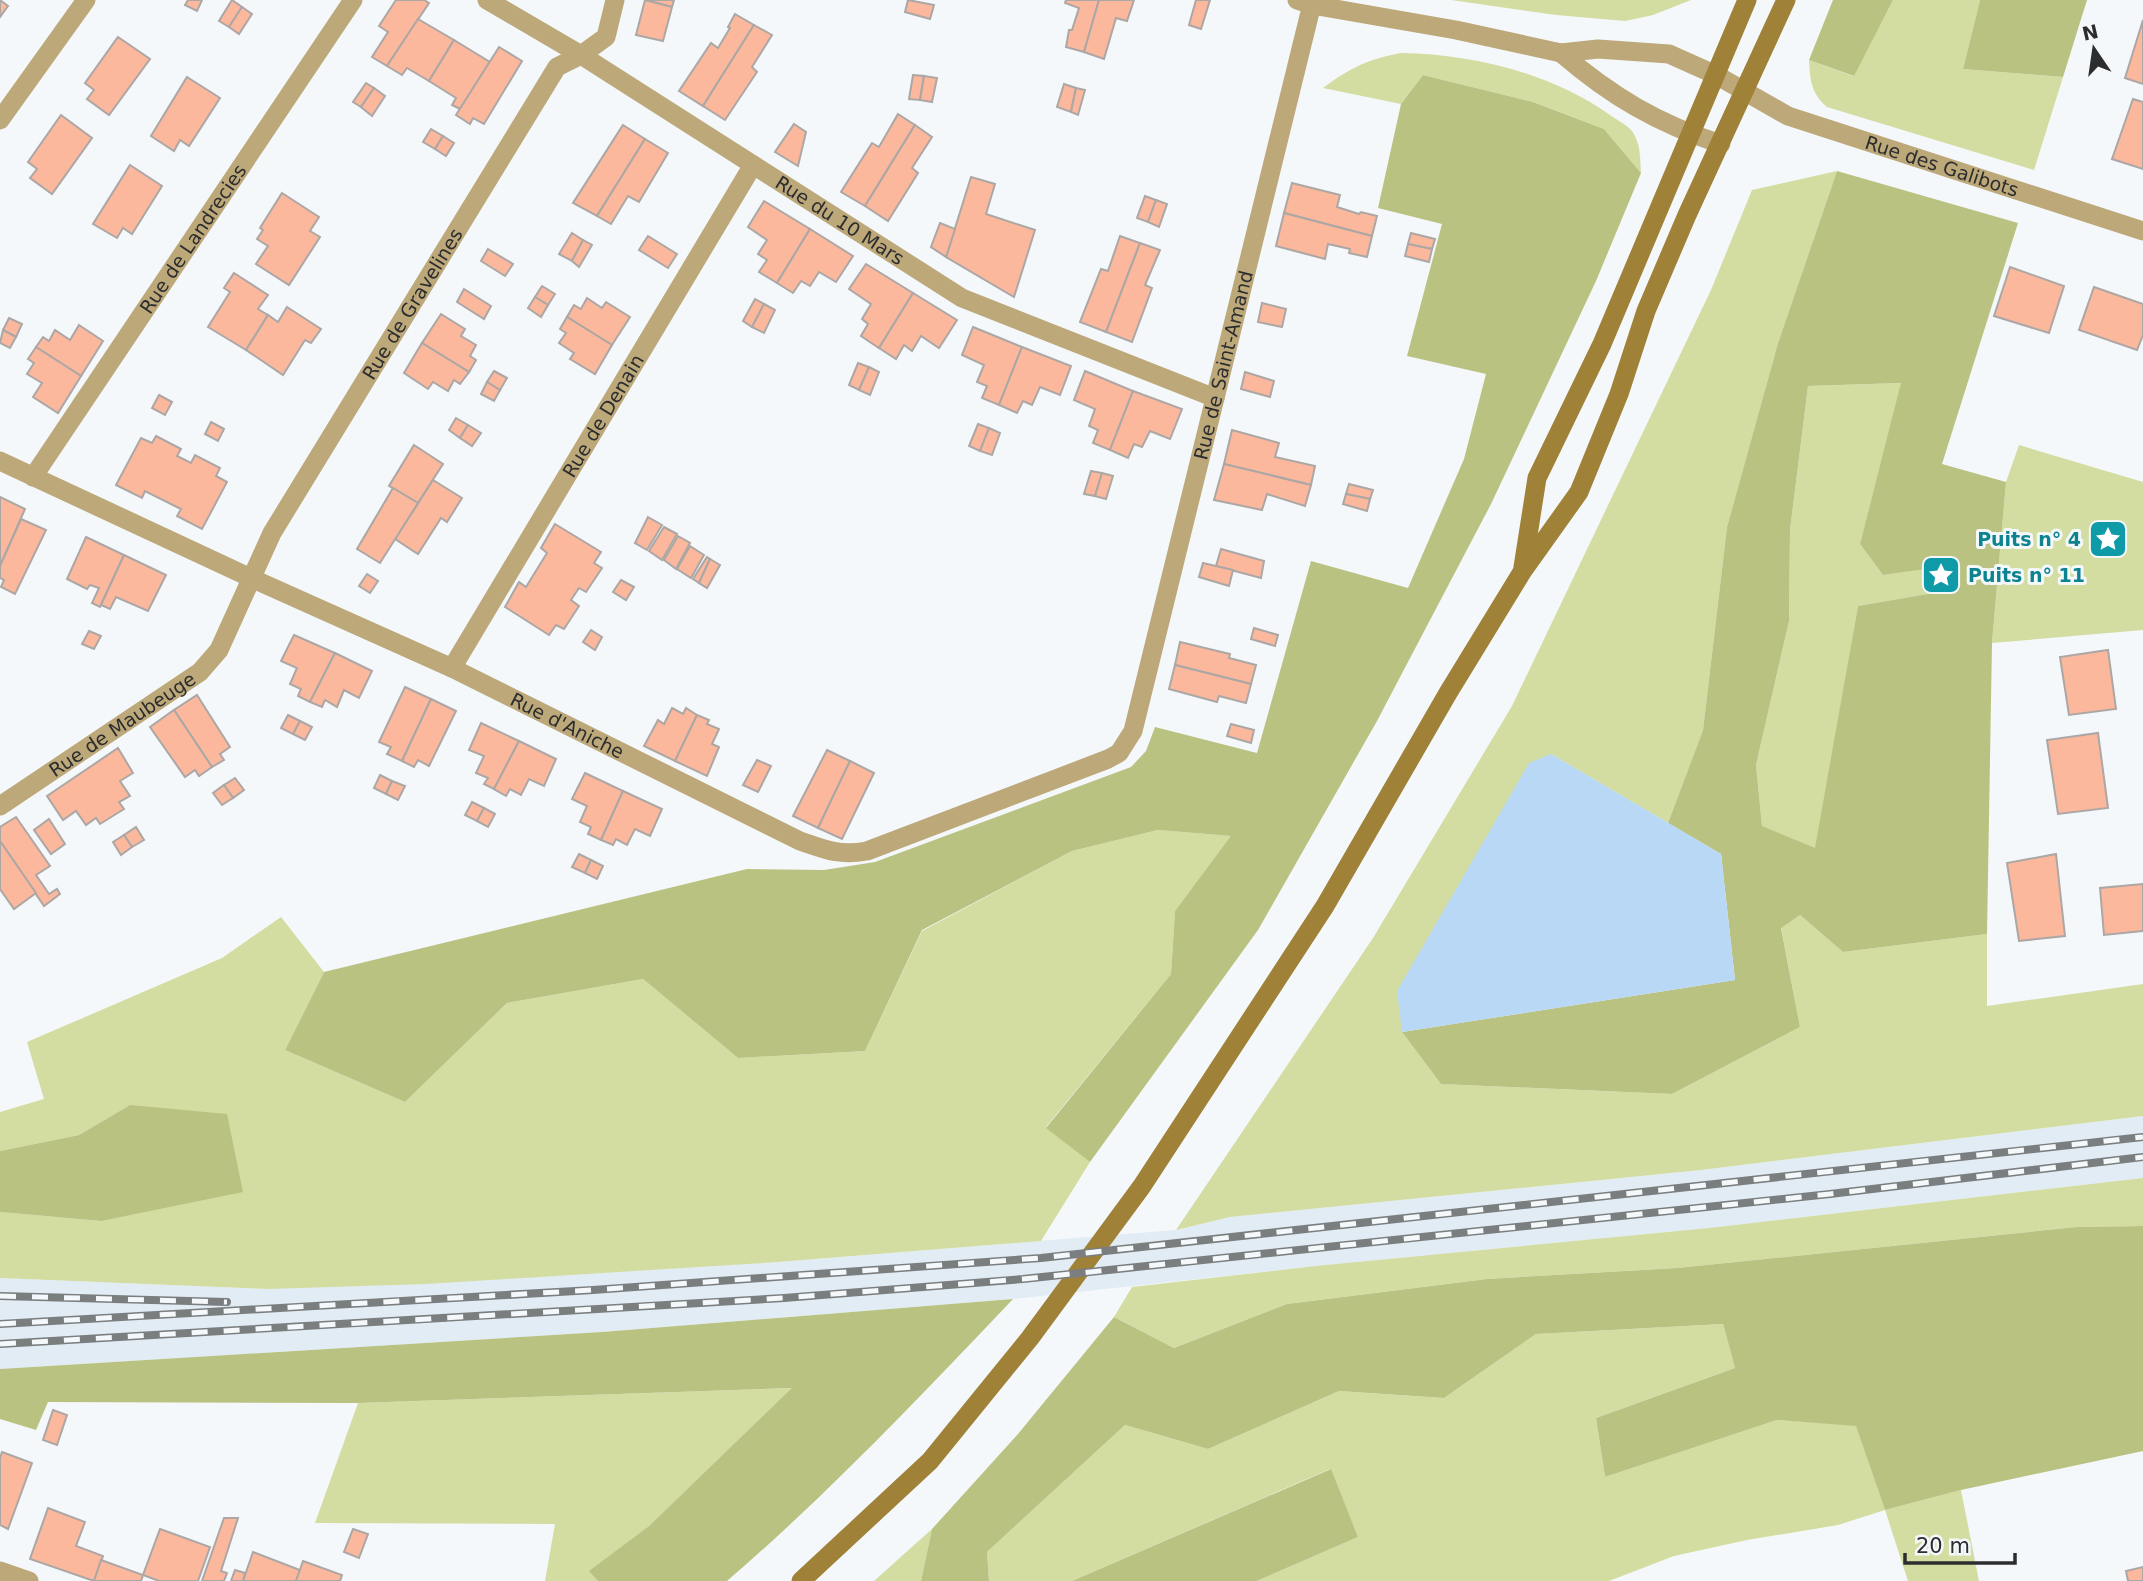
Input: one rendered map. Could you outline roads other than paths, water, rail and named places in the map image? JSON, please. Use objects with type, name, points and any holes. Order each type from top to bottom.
[{"type":"main road","points":[[1522,572],[1537,478],[1602,344],[1747,0]]},
{"type":"main road","points":[[801,1581],[930,1461],[1030,1338],[1142,1186],[1325,906],[1448,693],[1522,572],[1579,492],[1619,394],[1646,311],[1786,0]]},
{"type":"street","points":[[0,120],[86,0]]},
{"type":"street","name":"Rue de Landrecies","points":[[33,477],[353,0]]},
{"type":"street","name":"Rue du 10 Mars","points":[[487,0],[582,55],[962,298],[1215,398]]},
{"type":"street","name":"Rue de Gravelines","points":[[228,628],[272,533],[557,67],[582,55],[606,37],[615,0]]},
{"type":"street","points":[[1307,2],[1561,53],[1592,79],[1629,104],[1690,134],[1721,144]]},
{"type":"street","name":"Rue de Saint-Amand","points":[[1133,731],[1215,398],[1307,2]]},
{"type":"street","name":"Rue des Galibots","points":[[1561,53],[1598,49],[1669,54],[1716,75],[1788,116],[2143,231]]},
{"type":"street","name":"Rue de Denain","points":[[452,668],[754,165]]},
{"type":"street","name":"Rue d'Aniche","points":[[0,461],[452,668],[800,841],[836,853],[867,851],[1108,759],[1119,752],[1133,731]]},
{"type":"street","name":"Rue de Maubeuge","points":[[0,806],[200,672],[219,650],[228,628]]},
{"type":"street","points":[[0,1571],[29,1581]]},
{"type":"water","points":[[1551,754],[1721,854],[1735,980],[1402,1032],[1397,991],[1529,763]]},
{"type":"railway","points":[[0,1324],[593,1290],[1041,1258],[2143,1137]]},
{"type":"railway","points":[[0,1344],[784,1298],[1023,1279],[1830,1194],[2143,1157]]},
{"type":"railway","points":[[0,1296],[227,1302]]},
{"type":"place","name":"Puits n° 4","points":[[2108,539]]},
{"type":"place","name":"Puits n° 11","points":[[1941,575]]}]
